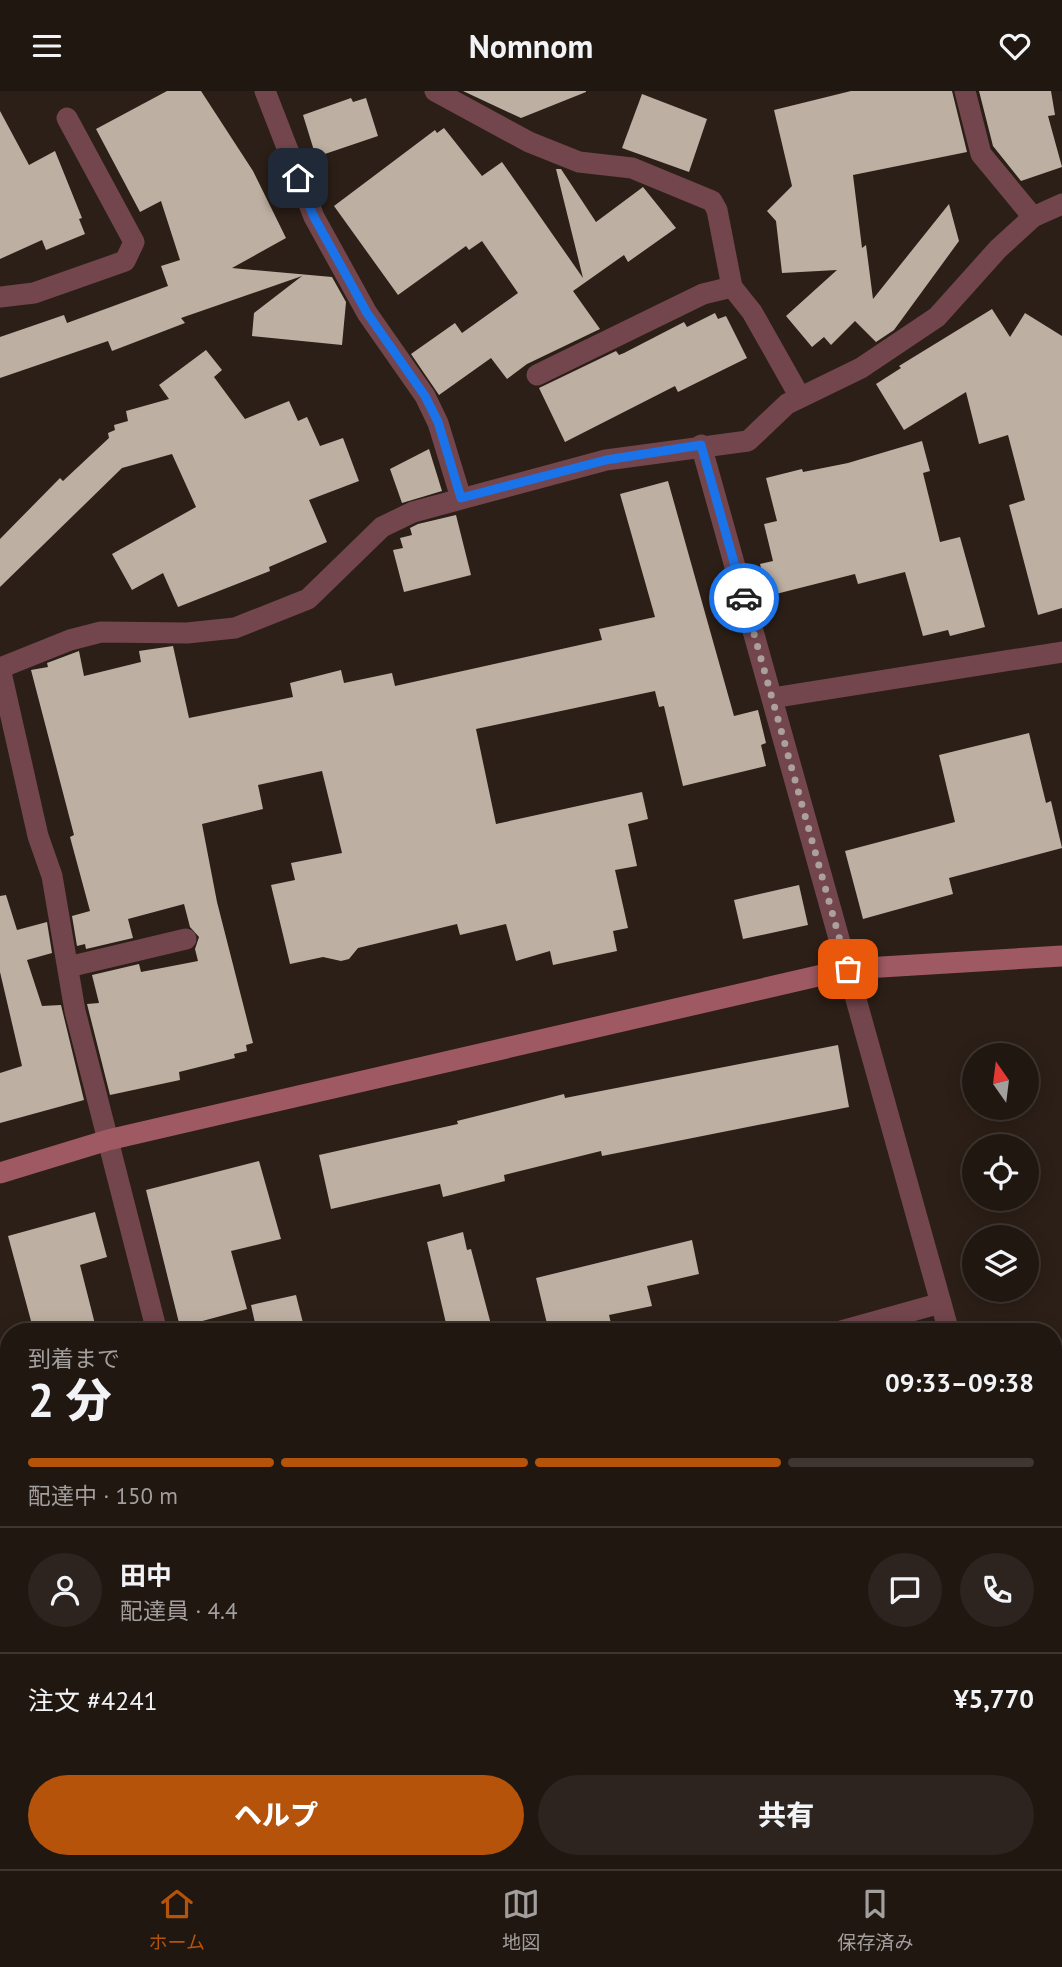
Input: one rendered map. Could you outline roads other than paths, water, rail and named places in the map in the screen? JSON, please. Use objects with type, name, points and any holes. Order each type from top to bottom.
[{"type":"street","points":[[265,91],[314,217],[367,313],[425,396],[438,422],[461,498]]},
{"type":"street","points":[[435,91],[529,142],[579,162],[632,168],[712,201],[718,211],[732,287],[752,312],[800,397]]},
{"type":"street","points":[[965,91],[981,154],[1033,217]]},
{"type":"street","points":[[0,297],[34,293],[125,261],[135,242],[67,118]]},
{"type":"street","points":[[155,1323],[75,1011],[52,876],[38,836],[0,668],[70,640],[100,632],[187,633],[235,628],[308,599],[382,527],[412,512],[606,460],[701,445],[748,441],[787,404],[861,368],[937,317],[998,249],[1033,217],[1062,204]]},
{"type":"street","points":[[537,375],[703,294],[732,287]]},
{"type":"street","points":[[701,445],[947,1323]]},
{"type":"street","points":[[772,698],[1062,652]]},
{"type":"street","points":[[68,967],[187,939]]},
{"type":"street","points":[[0,1173],[108,1140],[848,969],[1062,956]]},
{"type":"street","points":[[870,1323],[942,1303]]}]
